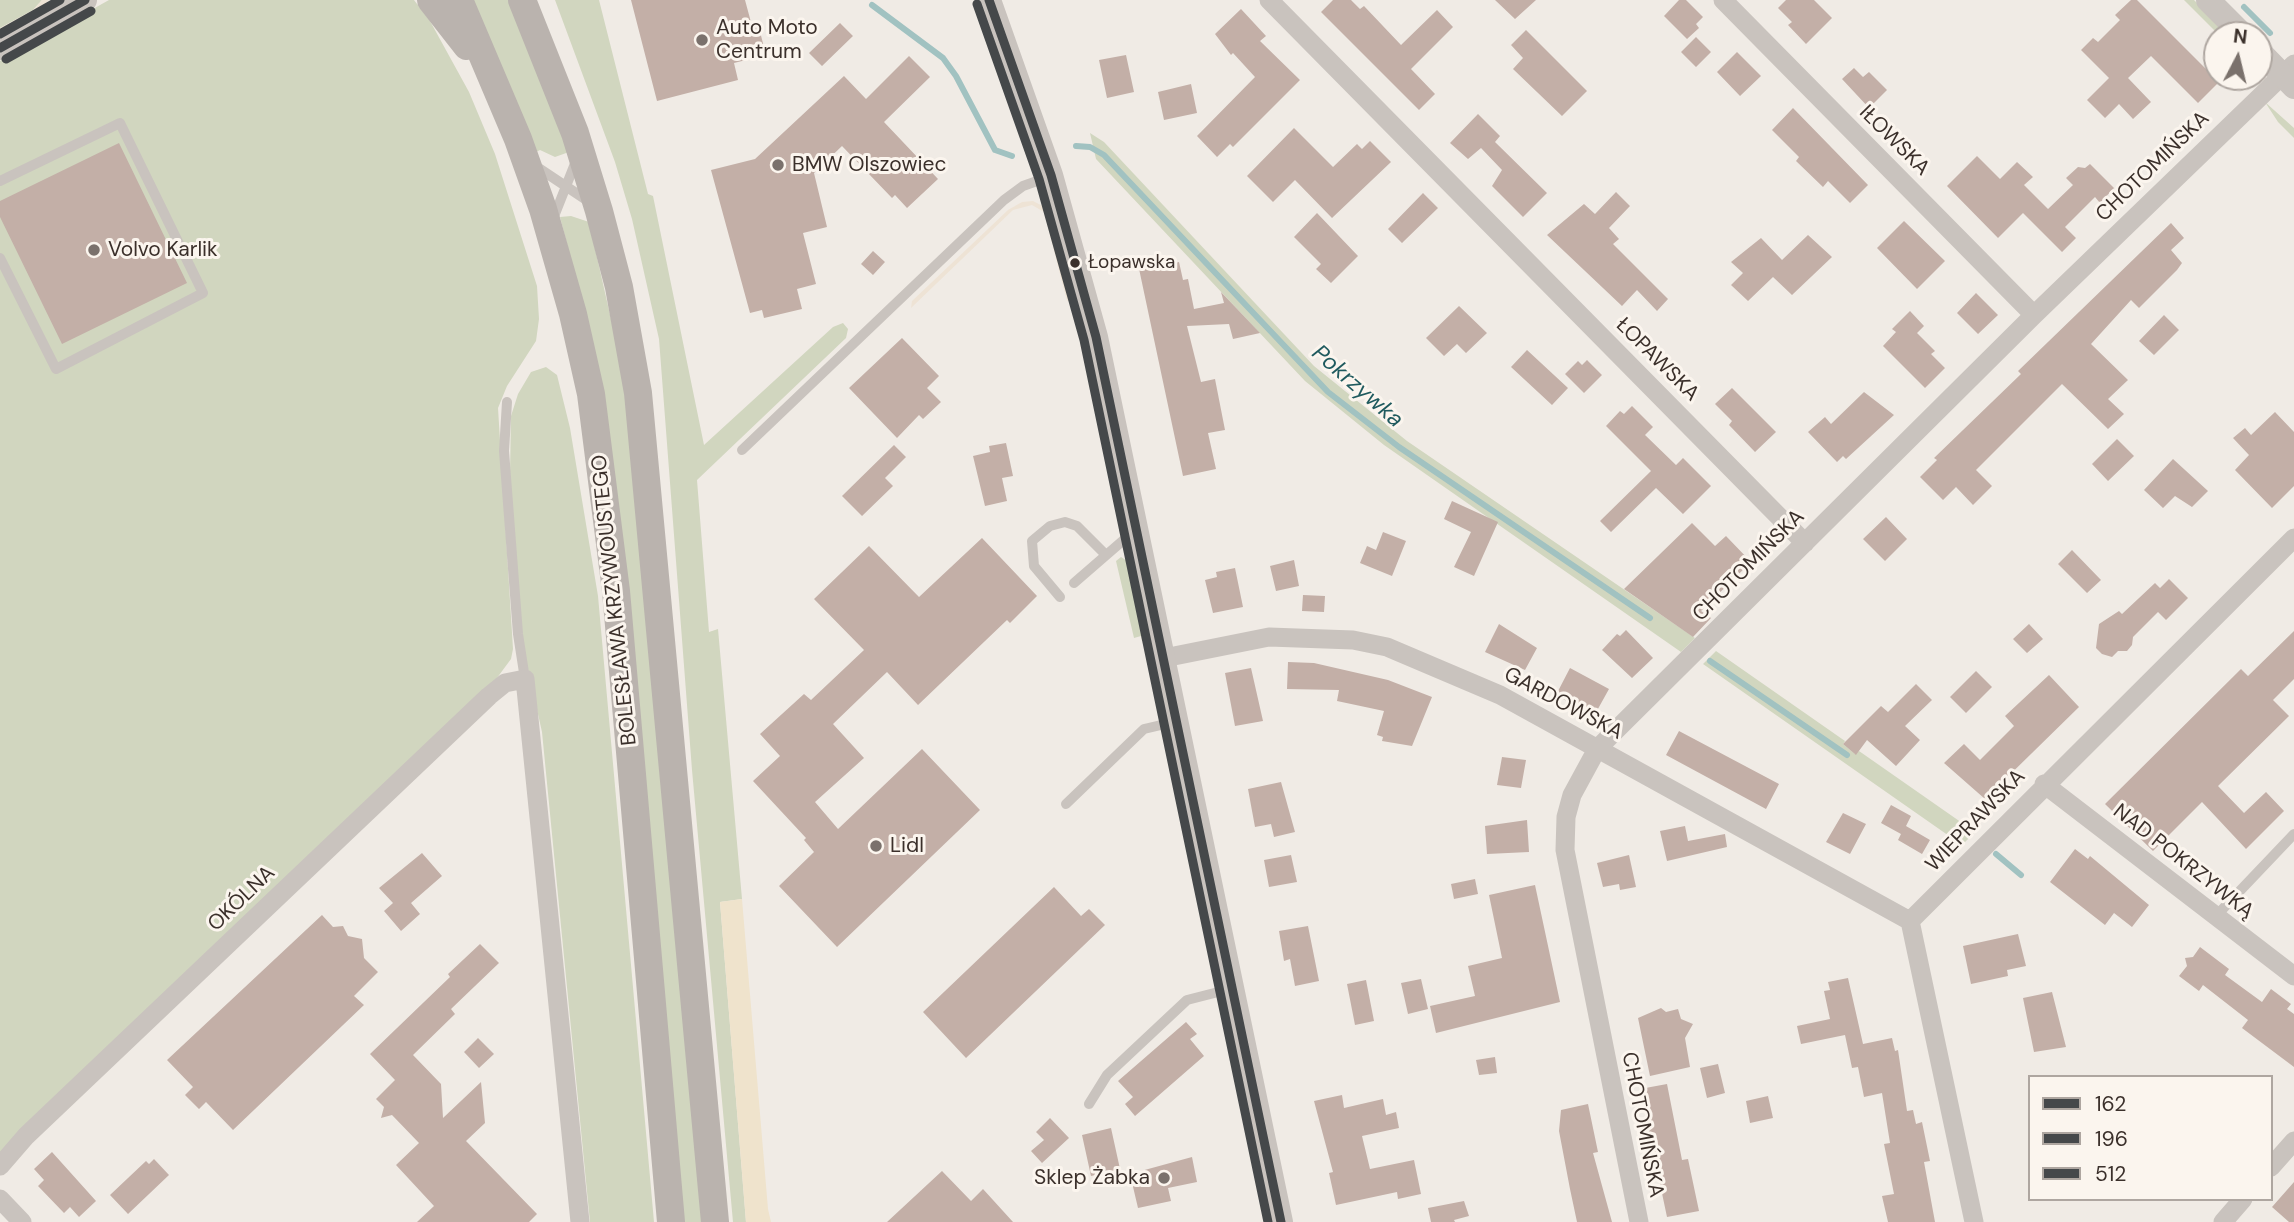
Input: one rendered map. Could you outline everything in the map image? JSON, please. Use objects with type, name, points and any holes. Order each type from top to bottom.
[{"type":"main road","points":[[431,0],[501,98]]},
{"type":"main road","name":"BOLESŁAWA KRZYWOUSTEGO","points":[[458,0],[523,153],[554,243],[591,394],[606,495],[671,1222]]},
{"type":"main road","name":"BOLESŁAWA KRZYWOUSTEGO","points":[[522,0],[575,133],[599,211],[628,332],[645,442],[715,1222]]},
{"type":"main road","points":[[533,0],[546,55]]},
{"type":"street","points":[[37,27],[60,0]]},
{"type":"street","points":[[0,48],[85,0]]},
{"type":"street","points":[[989,0],[1051,175],[1087,299],[1281,1222]]},
{"type":"street","name":"ŁOPAWSKA","points":[[1269,0],[1805,543]]},
{"type":"street","name":"IŁOWSKA","points":[[1723,0],[2034,314]]},
{"type":"street","points":[[2208,0],[2229,21]]},
{"type":"street","points":[[2273,62],[2290,75]]},
{"type":"street","name":"CHOTOMIŃSKA","points":[[1639,1222],[1565,850],[1566,817],[1572,795],[1597,749],[2034,314],[2290,75]]},
{"type":"street","name":"WIEPRAWSKA","points":[[1910,921],[2044,784],[2294,538]]},
{"type":"street","name":"GARDOWSKA","points":[[1164,658],[1269,637],[1342,639],[1387,647],[1456,674],[1910,921]]},
{"type":"street","points":[[525,679],[580,1222]]},
{"type":"street","name":"OKÓLNA","points":[[0,1166],[26,1136],[489,696],[505,683],[525,679]]},
{"type":"street","name":"NAD POKRZYWKĄ","points":[[2044,784],[2294,976]]},
{"type":"street","points":[[1910,921],[1975,1222]]},
{"type":"street","points":[[2273,1165],[2294,1141]]},
{"type":"street","points":[[0,1199],[22,1222]]},
{"type":"street","points":[[2223,1222],[2241,1201]]},
{"type":"lane","points":[[0,181],[120,123],[203,293],[56,369],[0,258]]},
{"type":"lane","points":[[554,243],[552,223],[577,156],[575,133]]},
{"type":"lane","points":[[523,153],[538,168],[599,211]]},
{"type":"lane","points":[[742,450],[1004,200],[1023,186],[1051,175]]},
{"type":"lane","points":[[508,402],[504,451],[518,634],[525,679]]},
{"type":"lane","points":[[1060,597],[1034,566],[1030,554],[1032,541],[1050,526],[1065,522],[1077,526],[1106,555]]},
{"type":"lane","points":[[1074,583],[1137,528]]},
{"type":"lane","points":[[1066,804],[1144,729],[1177,721]]},
{"type":"lane","points":[[2216,916],[2294,834]]},
{"type":"lane","points":[[1089,1104],[1107,1075],[1186,1000],[1233,989]]},
{"type":"green space","points":[[0,0],[42,0],[33,10],[0,28]]},
{"type":"green space","points":[[109,0],[414,0],[430,21],[469,92],[495,154],[537,286],[539,319],[536,341],[507,386],[498,408],[513,649],[511,659],[491,686],[0,1160],[0,61]]},
{"type":"green space","points":[[472,0],[509,0],[569,152],[555,157],[540,150],[536,152]]},
{"type":"green space","points":[[555,0],[599,0],[648,194],[653,196],[704,445],[833,327],[843,323],[848,329],[846,338],[697,480],[709,632],[718,629],[742,899],[720,902],[746,1222],[733,1222],[692,770],[659,339],[632,219],[615,162]]},
{"type":"green space","points":[[2184,0],[2194,0],[2215,21],[2205,21]]},
{"type":"green space","points":[[2265,102],[2294,128],[2294,138],[2278,122]]},
{"type":"green space","points":[[1090,133],[1104,142],[1314,366],[1407,441],[1695,638],[1681,652],[1384,445],[1305,381],[1096,159]]},
{"type":"green space","points":[[571,216],[589,222],[623,372],[703,1222],[684,1222],[593,344],[560,217]]},
{"type":"green space","points":[[546,367],[557,375],[570,428],[598,596],[654,1222],[590,1222],[542,732],[522,642],[510,473],[511,416],[518,394],[531,372]]},
{"type":"green space","points":[[1121,557],[1132,564],[1149,640],[1142,641],[1141,636],[1134,638],[1116,561]]},
{"type":"green space","points":[[1716,651],[1845,741],[1843,744],[1855,754],[1859,751],[1975,832],[1962,845],[1703,664]]},
{"type":"sand","points":[[742,899],[771,1222],[746,1222],[720,902]]},
{"type":"shaded area","points":[[42,0],[49,0],[32,17],[0,36],[0,28],[33,10]]},
{"type":"shaded area","points":[[1033,201],[1050,210],[1074,299],[1067,301],[1044,212],[1032,205],[1013,210],[911,308],[912,301],[1008,210],[1022,202]]},
{"type":"building","name":"Auto Moto Centrum","points":[[631,0],[745,0],[752,26],[758,24],[766,55],[734,63],[738,80],[657,101]]},
{"type":"building","points":[[1333,0],[1351,0],[1360,9],[1364,6],[1401,45],[1437,10],[1453,27],[1411,69],[1435,94],[1419,110],[1321,12]]},
{"type":"building","points":[[1495,0],[1536,0],[1515,19]]},
{"type":"building","points":[[1679,0],[1686,0],[1703,17],[1696,24],[1699,28],[1687,39],[1664,16]]},
{"type":"building","points":[[1786,0],[1814,0],[1832,18],[1806,44],[1788,25],[1792,22],[1778,8]]},
{"type":"building","points":[[2131,0],[2137,0],[2203,66],[2203,91],[2210,91],[2198,103],[2151,56],[2128,78],[2151,102],[2133,119],[2119,104],[2105,118],[2087,100],[2109,78],[2081,50],[2093,38],[2098,42],[2120,20],[2115,15]]},
{"type":"building","points":[[1241,9],[1266,36],[1260,41],[1300,80],[1233,147],[1230,144],[1217,157],[1197,136],[1255,77],[1233,53],[1231,55],[1215,34]]},
{"type":"building","points":[[840,23],[853,36],[822,66],[809,53]]},
{"type":"building","points":[[1526,30],[1587,91],[1562,116],[1513,69],[1523,58],[1511,45]]},
{"type":"building","points":[[1696,37],[1711,52],[1696,67],[1681,52]]},
{"type":"building","points":[[1737,52],[1761,76],[1740,96],[1717,72]]},
{"type":"building","points":[[1126,55],[1134,92],[1107,98],[1099,60]]},
{"type":"building","points":[[909,56],[930,77],[884,122],[938,179],[907,208],[895,195],[892,198],[842,146],[814,173],[827,227],[803,233],[816,284],[797,289],[802,309],[764,318],[762,310],[750,313],[711,170],[755,159],[844,76],[866,99]]},
{"type":"building","points":[[1854,68],[1863,77],[1869,72],[1887,90],[1869,108],[1842,79]]},
{"type":"building","points":[[1191,84],[1197,113],[1164,120],[1158,92]]},
{"type":"building","points":[[1793,108],[1868,185],[1850,203],[1828,181],[1823,187],[1796,161],[1799,157],[1772,130]]},
{"type":"building","points":[[1478,114],[1500,136],[1495,142],[1547,193],[1523,217],[1492,186],[1502,170],[1481,148],[1468,159],[1450,143]]},
{"type":"building","points":[[1294,128],[1333,167],[1357,144],[1362,149],[1370,141],[1391,162],[1332,218],[1295,180],[1273,202],[1247,176]]},
{"type":"building","name":"Volvo Karlik","points":[[119,143],[187,283],[62,344],[0,217],[0,201]]},
{"type":"building","points":[[1977,156],[2000,179],[2017,162],[2033,177],[2024,185],[2048,209],[2073,185],[2066,178],[2078,167],[2085,168],[2090,164],[2114,188],[2100,203],[2095,197],[2065,227],[2076,238],[2062,252],[2023,213],[1998,238],[1947,186]]},
{"type":"building","points":[[1616,192],[1630,206],[1609,228],[1619,239],[1613,244],[1668,299],[1657,311],[1637,290],[1622,306],[1547,235],[1584,204],[1595,214]]},
{"type":"building","points":[[1423,193],[1438,208],[1402,243],[1388,229]]},
{"type":"building","points":[[1317,213],[1358,256],[1331,283],[1316,269],[1321,264],[1294,237]]},
{"type":"building","points":[[1904,221],[1945,261],[1917,289],[1877,248]]},
{"type":"building","points":[[2171,223],[2184,238],[2171,250],[2182,263],[2139,308],[2131,300],[2091,344],[2128,380],[2108,399],[2124,414],[2108,429],[2062,384],[1976,470],[1992,486],[1973,505],[1956,487],[1943,500],[1920,477],[1937,460],[1934,458],[2021,374],[2018,371]]},
{"type":"building","points":[[1808,235],[1832,257],[1792,295],[1773,277],[1748,301],[1731,285],[1743,273],[1731,262],[1761,238],[1782,260]]},
{"type":"building","points":[[873,251],[885,262],[873,275],[861,264]]},
{"type":"building","points":[[1172,257],[1174,263],[1179,262],[1183,280],[1188,279],[1194,309],[1224,303],[1221,292],[1260,333],[1233,339],[1229,324],[1187,326],[1201,382],[1215,379],[1225,430],[1208,433],[1216,469],[1183,476],[1138,264]]},
{"type":"building","points":[[1976,293],[1998,315],[1978,334],[1957,313]]},
{"type":"building","points":[[1459,306],[1487,333],[1466,353],[1457,344],[1444,356],[1426,338]]},
{"type":"building","points":[[1910,311],[1924,326],[1917,333],[1935,351],[1931,354],[1945,368],[1925,388],[1883,346],[1896,332],[1892,329]]},
{"type":"building","points":[[2164,315],[2179,330],[2154,355],[2139,341]]},
{"type":"building","points":[[902,338],[939,376],[927,388],[941,402],[923,419],[919,415],[897,438],[849,388]]},
{"type":"building","points":[[1527,350],[1568,388],[1552,405],[1511,367]]},
{"type":"building","points":[[1587,360],[1602,375],[1584,393],[1565,374],[1578,361],[1582,365]]},
{"type":"building","points":[[1732,388],[1776,432],[1755,452],[1729,425],[1732,421],[1715,404]]},
{"type":"building","points":[[1864,392],[1894,415],[1846,459],[1843,456],[1837,462],[1808,432],[1825,417],[1831,424]]},
{"type":"building","points":[[1632,406],[1653,427],[1645,435],[1676,465],[1683,458],[1711,486],[1683,514],[1656,488],[1611,532],[1600,521],[1651,471],[1606,426],[1620,411],[1624,414]]},
{"type":"building","points":[[2275,412],[2294,432],[2294,486],[2272,508],[2235,470],[2249,455],[2233,438],[2245,428],[2251,435]]},
{"type":"building","points":[[2117,439],[2134,456],[2108,481],[2092,464]]},
{"type":"building","points":[[1006,443],[1013,476],[1002,478],[1007,501],[985,506],[973,456],[990,452],[989,446]]},
{"type":"building","points":[[894,445],[906,457],[885,478],[893,486],[862,516],[842,496]]},
{"type":"building","points":[[2173,459],[2208,491],[2192,507],[2175,496],[2163,508],[2144,490]]},
{"type":"building","points":[[1452,501],[1498,522],[1474,576],[1454,567],[1471,532],[1444,519]]},
{"type":"building","points":[[1886,517],[1907,539],[1885,561],[1863,539]]},
{"type":"building","points":[[1692,523],[1715,546],[1726,536],[1751,562],[1701,611],[1711,618],[1693,637],[1624,589]]},
{"type":"building","points":[[1383,532],[1406,541],[1392,576],[1360,563],[1367,546],[1376,550]]},
{"type":"building","points":[[982,538],[1037,596],[1010,623],[1007,620],[918,705],[887,672],[833,724],[864,758],[815,802],[838,829],[922,749],[980,810],[837,947],[779,886],[814,852],[804,840],[806,838],[753,781],[780,756],[760,734],[804,694],[811,700],[864,650],[814,599],[869,546],[919,597]]},
{"type":"building","points":[[2072,550],[2101,580],[2087,593],[2058,564]]},
{"type":"building","points":[[1294,560],[1299,586],[1276,591],[1270,566]]},
{"type":"building","points":[[1235,568],[1243,607],[1213,613],[1205,580],[1217,577],[1216,572]]},
{"type":"building","points":[[2169,579],[2188,598],[2166,620],[2158,612],[2133,637],[2132,645],[2127,651],[2118,651],[2112,657],[2102,654],[2096,648],[2099,624],[2119,611],[2122,614],[2155,583],[2160,588]]},
{"type":"building","points":[[1303,595],[1325,596],[1324,612],[1302,611]]},
{"type":"building","points":[[1499,624],[1537,648],[1525,670],[1485,652]]},
{"type":"building","points":[[2029,624],[2043,639],[2027,653],[2013,639]]},
{"type":"building","points":[[1626,630],[1653,658],[1632,678],[1602,650],[1617,634],[1620,636]]},
{"type":"building","points":[[2294,631],[2294,679],[2273,700],[2289,716],[2218,786],[2244,813],[2266,792],[2284,811],[2246,849],[2202,802],[2153,851],[2105,804],[2241,669],[2248,676]]},
{"type":"building","points":[[1288,662],[1314,663],[1388,680],[1432,697],[1412,746],[1382,741],[1383,737],[1377,735],[1384,711],[1337,701],[1339,690],[1287,689]]},
{"type":"building","points":[[1251,668],[1263,721],[1235,726],[1225,673]]},
{"type":"building","points":[[1570,668],[1609,689],[1594,716],[1556,695]]},
{"type":"building","points":[[1976,671],[1992,687],[1966,713],[1950,697]]},
{"type":"building","points":[[2049,675],[2079,707],[1985,799],[1944,763],[1964,744],[1980,760],[2014,726],[2005,716]]},
{"type":"building","points":[[1916,684],[1932,700],[1905,726],[1920,740],[1896,766],[1867,740],[1856,755],[1843,744],[1881,706],[1888,712]]},
{"type":"building","points":[[1679,731],[1779,784],[1766,809],[1666,755]]},
{"type":"building","points":[[1502,757],[1526,760],[1521,788],[1497,785]]},
{"type":"building","points":[[1281,782],[1295,832],[1274,837],[1271,824],[1255,827],[1248,789]]},
{"type":"building","points":[[1891,805],[1911,816],[1906,826],[1930,840],[1922,854],[1898,840],[1901,834],[1881,823]]},
{"type":"building","points":[[1843,813],[1866,824],[1850,854],[1826,842]]},
{"type":"building","points":[[1527,820],[1529,852],[1487,854],[1485,826]]},
{"type":"building","points":[[1685,826],[1688,841],[1725,834],[1727,847],[1667,861],[1660,831]]},
{"type":"building","points":[[2075,849],[2088,859],[2090,856],[2149,905],[2132,927],[2114,913],[2105,925],[2050,882]]},
{"type":"building","points":[[422,853],[442,876],[411,903],[420,914],[401,931],[384,911],[393,903],[379,888]]},
{"type":"building","points":[[1291,855],[1297,882],[1269,887],[1264,860]]},
{"type":"building","points":[[1629,855],[1636,887],[1620,890],[1619,884],[1603,887],[1597,863]]},
{"type":"building","points":[[1475,879],[1478,894],[1454,899],[1451,884]]},
{"type":"building","points":[[1535,885],[1560,1002],[1436,1033],[1430,1006],[1475,996],[1468,966],[1502,958],[1489,895]]},
{"type":"building","points":[[1054,887],[1081,916],[1089,909],[1105,925],[966,1058],[923,1012]]},
{"type":"building","points":[[322,915],[333,927],[343,926],[348,936],[362,939],[364,958],[378,972],[354,996],[364,1005],[233,1130],[206,1102],[199,1109],[185,1095],[193,1087],[167,1060]]},
{"type":"building","points":[[1308,926],[1319,981],[1295,986],[1290,959],[1284,961],[1279,931]]},
{"type":"building","points":[[2018,934],[2026,966],[2007,970],[2008,976],[1971,984],[1963,946]]},
{"type":"building","points":[[480,944],[499,963],[451,1009],[455,1014],[413,1055],[441,1084],[443,1118],[481,1082],[485,1123],[466,1141],[537,1214],[529,1222],[417,1222],[434,1206],[396,1165],[419,1143],[392,1115],[381,1118],[384,1107],[376,1099],[395,1080],[370,1054],[450,977],[448,974]]},
{"type":"building","points":[[2200,947],[2229,969],[2225,975],[2262,1002],[2271,989],[2291,1004],[2287,1009],[2294,1014],[2294,1067],[2242,1028],[2248,1020],[2203,985],[2199,991],[2179,976],[2187,966],[2185,958],[2193,957]]},
{"type":"building","points":[[1848,978],[1863,1044],[1892,1038],[1895,1051],[1898,1050],[1907,1111],[1913,1110],[1916,1124],[1922,1122],[1930,1161],[1924,1162],[1935,1222],[1888,1222],[1882,1196],[1894,1194],[1884,1144],[1890,1143],[1882,1093],[1864,1097],[1858,1067],[1852,1068],[1845,1035],[1801,1044],[1797,1026],[1830,1019],[1824,991],[1830,990],[1828,982]]},
{"type":"building","points":[[1421,979],[1428,1009],[1408,1014],[1401,983]]},
{"type":"building","points":[[1366,980],[1374,1021],[1355,1025],[1347,984]]},
{"type":"building","points":[[2052,992],[2066,1047],[2034,1052],[2023,998]]},
{"type":"building","points":[[1661,1008],[1666,1012],[1678,1009],[1681,1019],[1693,1024],[1685,1038],[1690,1067],[1650,1076],[1638,1018]]},
{"type":"building","points":[[1186,1022],[1197,1034],[1190,1039],[1204,1056],[1135,1116],[1125,1104],[1133,1097],[1118,1081]]},
{"type":"building","points":[[478,1038],[494,1054],[479,1068],[464,1052]]},
{"type":"building","points":[[1495,1057],[1497,1073],[1479,1075],[1476,1060]]},
{"type":"building","points":[[1718,1064],[1725,1093],[1707,1098],[1700,1068]]},
{"type":"building","points":[[1667,1084],[1682,1160],[1688,1159],[1699,1211],[1667,1217],[1640,1089]]},
{"type":"building","points":[[1342,1095],[1344,1108],[1383,1099],[1386,1115],[1396,1112],[1399,1128],[1362,1136],[1370,1169],[1414,1160],[1421,1194],[1398,1199],[1397,1192],[1336,1205],[1329,1173],[1333,1172],[1314,1101]]},
{"type":"building","points":[[1768,1096],[1773,1118],[1750,1123],[1746,1101]]},
{"type":"building","points":[[1588,1104],[1598,1152],[1593,1153],[1612,1222],[1577,1222],[1570,1189],[1559,1131],[1561,1110]]},
{"type":"building","points":[[1050,1118],[1069,1138],[1042,1163],[1031,1151],[1044,1140],[1036,1132]]},
{"type":"building","points":[[1111,1128],[1120,1169],[1091,1176],[1082,1135]]},
{"type":"building","points":[[52,1152],[96,1201],[79,1217],[70,1207],[64,1213],[38,1186],[44,1180],[34,1169]]},
{"type":"building","name":"Sklep Żabka","points":[[1192,1157],[1197,1182],[1168,1188],[1171,1201],[1138,1208],[1130,1174]]},
{"type":"building","points":[[154,1159],[169,1175],[128,1214],[110,1195],[146,1161],[149,1164]]},
{"type":"building","points":[[942,1171],[971,1201],[983,1189],[1013,1222],[887,1222]]},
{"type":"building","points":[[2294,1182],[2294,1222],[2289,1222],[2272,1207]]},
{"type":"building","points":[[1464,1201],[1469,1216],[1454,1220],[1455,1222],[1431,1222],[1428,1208]]},
{"type":"waterway","name":"Pokrzywka","points":[[872,5],[943,58],[956,76],[995,150],[1012,156]]},
{"type":"waterway","points":[[2244,7],[2258,21]]},
{"type":"waterway","name":"Pokrzywka","points":[[1076,146],[1090,147],[1104,155],[1328,392],[1399,447],[1650,618]]},
{"type":"waterway","name":"Pokrzywka","points":[[1710,661],[1847,755]]},
{"type":"waterway","name":"Pokrzywka","points":[[1996,854],[2021,875]]},
{"type":"transit line","name":"512","points":[[0,34],[60,0]]},
{"type":"transit line","name":"162","points":[[0,48],[85,0]]},
{"type":"transit line","name":"162","points":[[989,0],[1051,175],[1096,337],[1281,1222]]},
{"type":"transit line","name":"196","points":[[977,4],[1039,179],[1084,340],[1268,1222]]},
{"type":"transit line","name":"196","points":[[6,59],[91,11]]},
{"type":"place","name":"Auto Moto Centrum","points":[[702,40]]},
{"type":"place","name":"BMW Olszowiec","points":[[778,165]]},
{"type":"place","name":"Volvo Karlik","points":[[94,250]]},
{"type":"place","name":"Łopawska","points":[[1075,263]]},
{"type":"place","name":"Lidl","points":[[876,846]]},
{"type":"place","name":"Sklep Żabka","points":[[1164,1178]]}]
